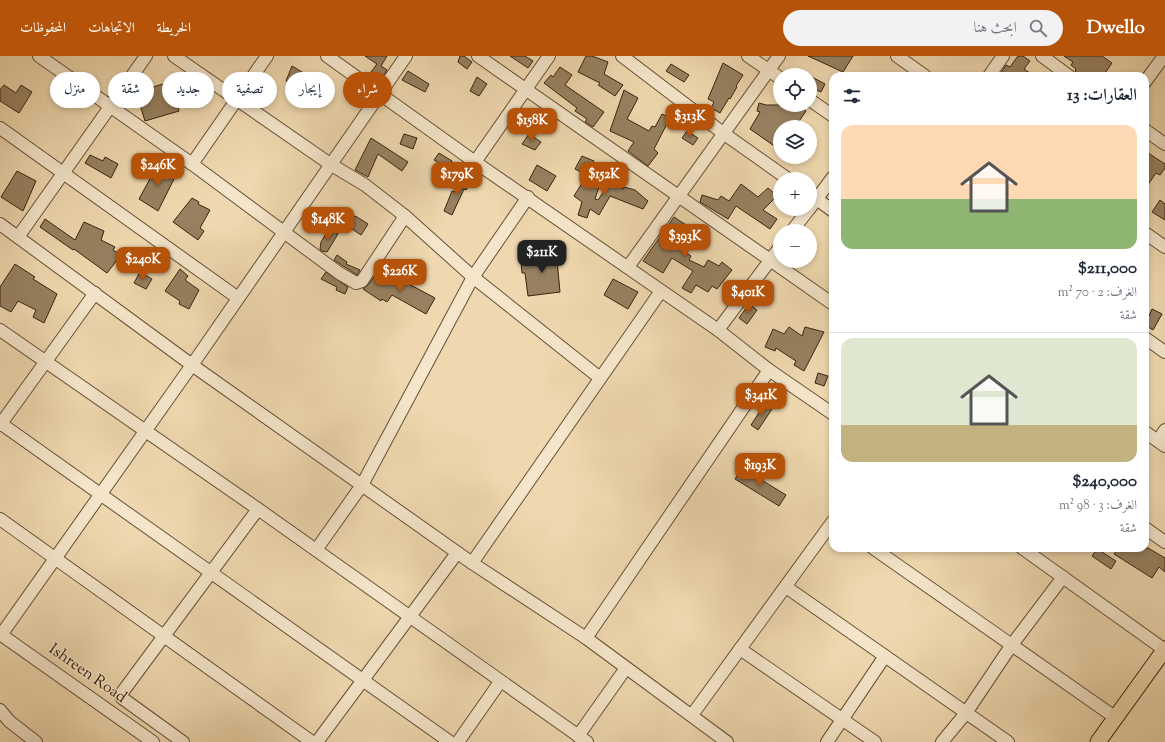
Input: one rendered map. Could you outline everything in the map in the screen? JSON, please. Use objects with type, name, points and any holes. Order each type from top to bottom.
[{"type":"main road","points":[[1098,742],[1165,649]]},
{"type":"street","points":[[39,56],[108,106]]},
{"type":"street","points":[[135,72],[146,56]]},
{"type":"street","points":[[174,56],[222,89]]},
{"type":"street","points":[[256,72],[267,56]]},
{"type":"street","points":[[327,56],[349,72]]},
{"type":"street","points":[[392,75],[406,56]]},
{"type":"street","points":[[478,56],[829,301]]},
{"type":"street","points":[[475,162],[549,56]]},
{"type":"street","points":[[748,56],[773,74]]},
{"type":"street","points":[[628,267],[779,56]]},
{"type":"street","points":[[897,56],[919,72]]},
{"type":"street","points":[[992,72],[1003,56]]},
{"type":"street","points":[[1042,56],[1064,72]]},
{"type":"street","points":[[1149,77],[1164,56]]},
{"type":"street","points":[[630,58],[723,134],[778,172]]},
{"type":"street","points":[[392,102],[475,162],[718,330],[769,370],[829,411]]},
{"type":"street","points":[[817,105],[829,113]]},
{"type":"street","points":[[18,237],[109,108]]},
{"type":"street","points":[[111,108],[192,164],[338,273],[356,283],[362,281],[405,216]]},
{"type":"street","points":[[192,164],[232,108]]},
{"type":"street","points":[[250,108],[330,164],[365,185],[405,216],[473,277],[600,378]]},
{"type":"street","points":[[1,635],[192,365],[369,108]]},
{"type":"street","points":[[0,128],[238,298]]},
{"type":"street","points":[[1149,133],[1165,144]]},
{"type":"street","points":[[817,197],[829,182]]},
{"type":"street","points":[[316,550],[362,485],[473,277],[528,198]]},
{"type":"street","points":[[817,205],[829,209]]},
{"type":"street","points":[[0,224],[192,365],[472,563],[586,638],[692,715],[721,740]]},
{"type":"street","points":[[1149,236],[1165,247]]},
{"type":"street","points":[[718,330],[773,256]]},
{"type":"street","points":[[472,563],[661,291]]},
{"type":"street","points":[[95,293],[0,424],[211,571],[450,742]]},
{"type":"street","points":[[0,330],[258,509],[410,616],[500,682],[583,739],[626,668]]},
{"type":"street","points":[[1149,341],[1165,352]]},
{"type":"street","points":[[586,638],[769,370]]},
{"type":"street","points":[[1149,435],[1161,443],[1165,430]]},
{"type":"street","points":[[183,742],[121,696],[163,636],[258,509]]},
{"type":"street","points":[[0,519],[312,742]]},
{"type":"street","points":[[692,715],[829,527]]},
{"type":"street","points":[[1149,531],[1165,542]]},
{"type":"street","points":[[879,552],[1116,718]]},
{"type":"street","points":[[1027,552],[1165,649]]},
{"type":"street","points":[[317,742],[362,679],[458,553]]},
{"type":"street","points":[[942,742],[966,713],[1012,646],[1063,578]]},
{"type":"street","points":[[786,587],[1008,742]]},
{"type":"street","name":"Ishreen Road","points":[[1,635],[153,742]]},
{"type":"street","points":[[740,649],[842,721],[875,742]]},
{"type":"street","points":[[827,742],[885,656]]},
{"type":"street","points":[[458,742],[500,682]]},
{"type":"street","points":[[0,710],[9,721],[36,742]]},
{"type":"building","points":[[365,56],[387,56],[381,66],[387,70],[386,72],[371,72],[377,64]]},
{"type":"building","points":[[460,56],[464,56],[472,62],[467,69],[458,62]]},
{"type":"building","points":[[510,56],[525,56],[533,61],[528,68]]},
{"type":"building","points":[[586,56],[592,56],[608,62],[604,74],[623,85],[615,96],[598,85],[600,83],[578,72]]},
{"type":"building","points":[[808,56],[853,56],[843,72]]},
{"type":"building","points":[[1018,56],[1023,56],[1030,61],[1024,69],[1028,72],[1002,72],[1006,65],[1010,67]]},
{"type":"building","points":[[1064,56],[1102,56],[1112,63],[1106,72],[1076,72],[1076,69],[1071,65],[1073,62]]},
{"type":"building","points":[[723,63],[743,75],[730,99],[729,98],[720,113],[711,108],[714,102],[708,99]]},
{"type":"building","points":[[671,64],[689,75],[684,82],[666,71]]},
{"type":"building","points":[[292,66],[302,72],[290,72]]},
{"type":"building","points":[[560,67],[572,75],[565,85],[604,112],[593,127],[585,122],[587,119],[575,111],[577,108],[544,83],[551,75],[553,77]]},
{"type":"building","points":[[408,71],[429,84],[425,92],[402,80]]},
{"type":"building","points":[[477,77],[487,84],[479,96],[470,91]]},
{"type":"building","points":[[817,80],[825,84],[821,92],[817,90]]},
{"type":"building","points":[[162,84],[162,108],[178,108],[179,111],[145,121],[141,108],[154,108],[154,87]]},
{"type":"building","points":[[4,85],[16,93],[21,85],[32,92],[19,113],[0,101],[0,90]]},
{"type":"building","points":[[624,90],[638,98],[627,119],[649,131],[652,126],[655,127],[662,114],[670,118],[654,149],[658,153],[648,166],[628,151],[634,142],[610,131]]},
{"type":"building","points":[[759,103],[773,105],[773,112],[805,112],[800,120],[773,120],[773,145],[750,129],[760,112],[757,111]]},
{"type":"building","points":[[687,131],[698,138],[693,145],[682,138]]},
{"type":"building","points":[[404,134],[417,138],[413,149],[400,144]]},
{"type":"building","points":[[529,134],[541,142],[535,150],[522,144]]},
{"type":"building","points":[[371,138],[408,162],[402,171],[378,154],[368,177],[355,170]]},
{"type":"building","points":[[439,153],[452,161],[448,168],[434,160]]},
{"type":"building","points":[[1149,154],[1165,164],[1165,168],[1160,175],[1156,173],[1149,183]]},
{"type":"building","points":[[90,155],[103,161],[105,157],[118,164],[111,178],[85,163]]},
{"type":"building","points":[[582,156],[594,161],[587,175],[575,169]]},
{"type":"building","points":[[158,164],[176,175],[158,211],[139,199]]},
{"type":"building","points":[[537,165],[556,176],[547,191],[529,180]]},
{"type":"building","points":[[17,171],[36,181],[23,211],[1,197]]},
{"type":"building","points":[[589,172],[602,178],[595,199],[598,200],[610,182],[623,189],[624,187],[635,190],[648,201],[643,209],[610,196],[599,215],[590,209],[587,218],[578,215],[582,202],[574,196]]},
{"type":"building","points":[[465,175],[469,177],[467,181],[470,183],[466,190],[464,189],[452,215],[444,211],[452,191],[454,192]]},
{"type":"building","points":[[741,184],[758,197],[768,188],[773,192],[773,200],[763,210],[777,219],[770,229],[736,206],[728,219],[700,202],[702,195],[718,200],[721,196],[729,201]]},
{"type":"building","points":[[192,198],[199,202],[198,204],[210,210],[200,228],[204,231],[198,240],[173,222]]},
{"type":"building","points":[[1160,200],[1165,204],[1165,220],[1152,212]]},
{"type":"building","points":[[343,212],[357,217],[368,224],[361,235],[340,221]]},
{"type":"building","points":[[674,217],[692,229],[686,238],[694,242],[686,253],[691,256],[689,260],[704,267],[708,260],[719,266],[722,262],[732,270],[717,289],[712,286],[708,292],[696,285],[691,293],[682,288],[693,271],[672,258],[663,273],[643,261]]},
{"type":"building","points":[[45,219],[75,240],[84,222],[104,231],[101,240],[115,247],[113,250],[121,255],[107,273],[40,227]]},
{"type":"building","points":[[329,229],[338,234],[327,252],[321,251],[321,242]]},
{"type":"building","points":[[556,249],[560,292],[528,296],[525,273],[522,273],[521,263],[536,262],[535,251]]},
{"type":"building","points":[[337,255],[347,262],[346,264],[360,270],[357,275],[334,260]]},
{"type":"building","points":[[15,264],[35,277],[33,279],[57,294],[44,323],[33,317],[36,310],[18,301],[11,312],[0,306],[0,287]]},
{"type":"building","points":[[180,269],[188,276],[185,280],[199,290],[189,309],[179,304],[180,301],[165,291]]},
{"type":"building","points":[[140,272],[152,279],[146,289],[134,283]]},
{"type":"building","points":[[326,272],[348,287],[345,294],[336,290],[337,287],[321,279]]},
{"type":"building","points":[[390,274],[435,298],[426,314],[392,295],[387,302],[382,299],[381,301],[363,289],[374,277],[384,283]]},
{"type":"building","points":[[613,279],[638,292],[628,309],[604,295]]},
{"type":"building","points":[[749,304],[757,310],[747,324],[739,318]]},
{"type":"building","points":[[1152,309],[1162,314],[1153,330],[1149,328],[1149,316]]},
{"type":"building","points":[[789,327],[802,336],[805,327],[824,332],[804,371],[794,365],[796,361],[776,348],[775,351],[765,347],[773,329],[784,334]]},
{"type":"building","points":[[818,373],[828,376],[824,386],[815,383]]},
{"type":"building","points":[[764,405],[772,409],[758,430],[751,425]]},
{"type":"building","points":[[742,468],[786,495],[779,506],[735,479]]},
{"type":"building","points":[[1149,549],[1165,558],[1165,572],[1159,567],[1152,578],[1114,554],[1115,552],[1149,552]]},
{"type":"building","points":[[1095,552],[1102,552],[1116,561],[1111,569],[1092,556]]}]
